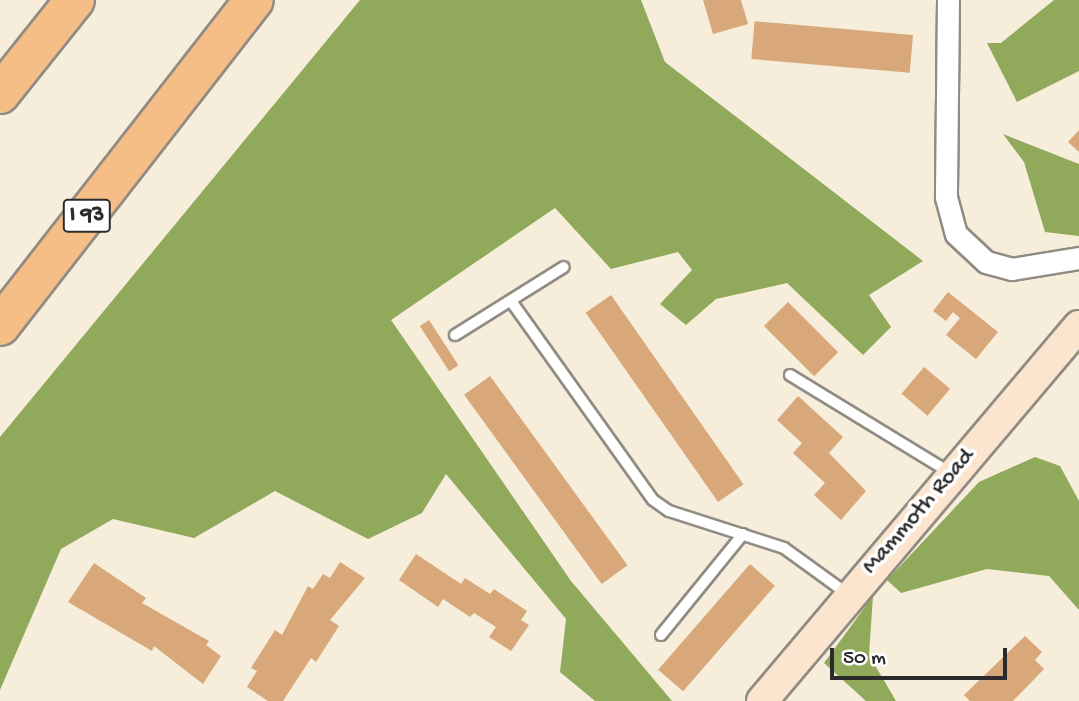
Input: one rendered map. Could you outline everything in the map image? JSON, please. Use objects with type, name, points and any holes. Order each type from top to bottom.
[{"type":"highway","points":[[3,91],[43,0]]},
{"type":"highway","points":[[3,91],[75,0]]},
{"type":"highway","name":"I 93","points":[[0,326],[175,106],[254,0]]},
{"type":"highway","points":[[175,106],[272,0]]},
{"type":"main road","name":"Mammoth Road","points":[[762,701],[849,594],[1079,327]]},
{"type":"street","points":[[948,0],[946,197],[957,234],[986,262],[1012,269],[1079,258]]},
{"type":"lane","points":[[455,335],[564,267]]},
{"type":"lane","points":[[511,301],[653,499],[669,511],[784,548],[849,594]]},
{"type":"lane","points":[[790,374],[952,474]]},
{"type":"lane","points":[[662,635],[743,534]]},
{"type":"green space","points":[[360,0],[641,0],[665,62],[923,261],[869,295],[891,327],[863,355],[787,283],[716,299],[686,325],[660,304],[692,270],[678,252],[611,269],[555,208],[391,320],[571,581],[672,701],[595,701],[560,672],[566,619],[446,474],[422,513],[368,539],[275,491],[194,538],[113,519],[61,549],[0,690],[0,437]]},
{"type":"green space","points":[[1054,0],[1079,0],[1079,71],[1017,102],[987,43],[1001,43]]},
{"type":"green space","points":[[1003,134],[1079,164],[1079,236],[1045,232],[1024,162]]},
{"type":"green space","points":[[1035,457],[1060,466],[1079,501],[1079,610],[1049,576],[987,569],[901,593],[887,580],[979,482]]},
{"type":"green space","points":[[873,596],[869,655],[896,701],[866,701],[824,663]]},
{"type":"building","points":[[703,0],[741,0],[748,24],[713,34]]},
{"type":"building","points":[[755,21],[913,35],[910,73],[751,59]]},
{"type":"building","points":[[1079,130],[1079,152],[1068,142]]},
{"type":"building","points":[[948,292],[998,332],[976,359],[946,335],[960,318],[953,312],[946,321],[933,311]]},
{"type":"building","points":[[611,295],[743,484],[718,502],[586,313]]},
{"type":"building","points":[[788,302],[838,352],[814,376],[764,326]]},
{"type":"building","points":[[429,320],[458,365],[449,371],[420,326]]},
{"type":"building","points":[[924,367],[950,389],[928,416],[902,394]]},
{"type":"building","points":[[490,376],[628,565],[602,584],[464,395]]},
{"type":"building","points":[[798,396],[843,437],[829,453],[866,491],[841,520],[814,495],[825,483],[793,453],[802,443],[777,420]]},
{"type":"building","points":[[416,554],[461,584],[465,578],[490,594],[494,589],[527,611],[521,620],[529,625],[511,651],[489,637],[496,627],[474,613],[470,617],[443,599],[438,607],[399,580]]},
{"type":"building","points":[[340,562],[365,578],[330,620],[339,626],[316,662],[311,658],[283,701],[268,701],[247,687],[257,671],[251,668],[275,630],[282,635],[308,586],[313,589],[323,574],[330,578]]},
{"type":"building","points":[[94,563],[146,598],[142,603],[209,641],[206,645],[221,656],[203,684],[154,646],[152,651],[68,602]]},
{"type":"building","points":[[750,564],[775,586],[683,691],[658,670]]},
{"type":"building","points":[[1025,636],[1042,652],[1035,660],[1044,669],[1013,701],[970,701],[964,695]]}]
